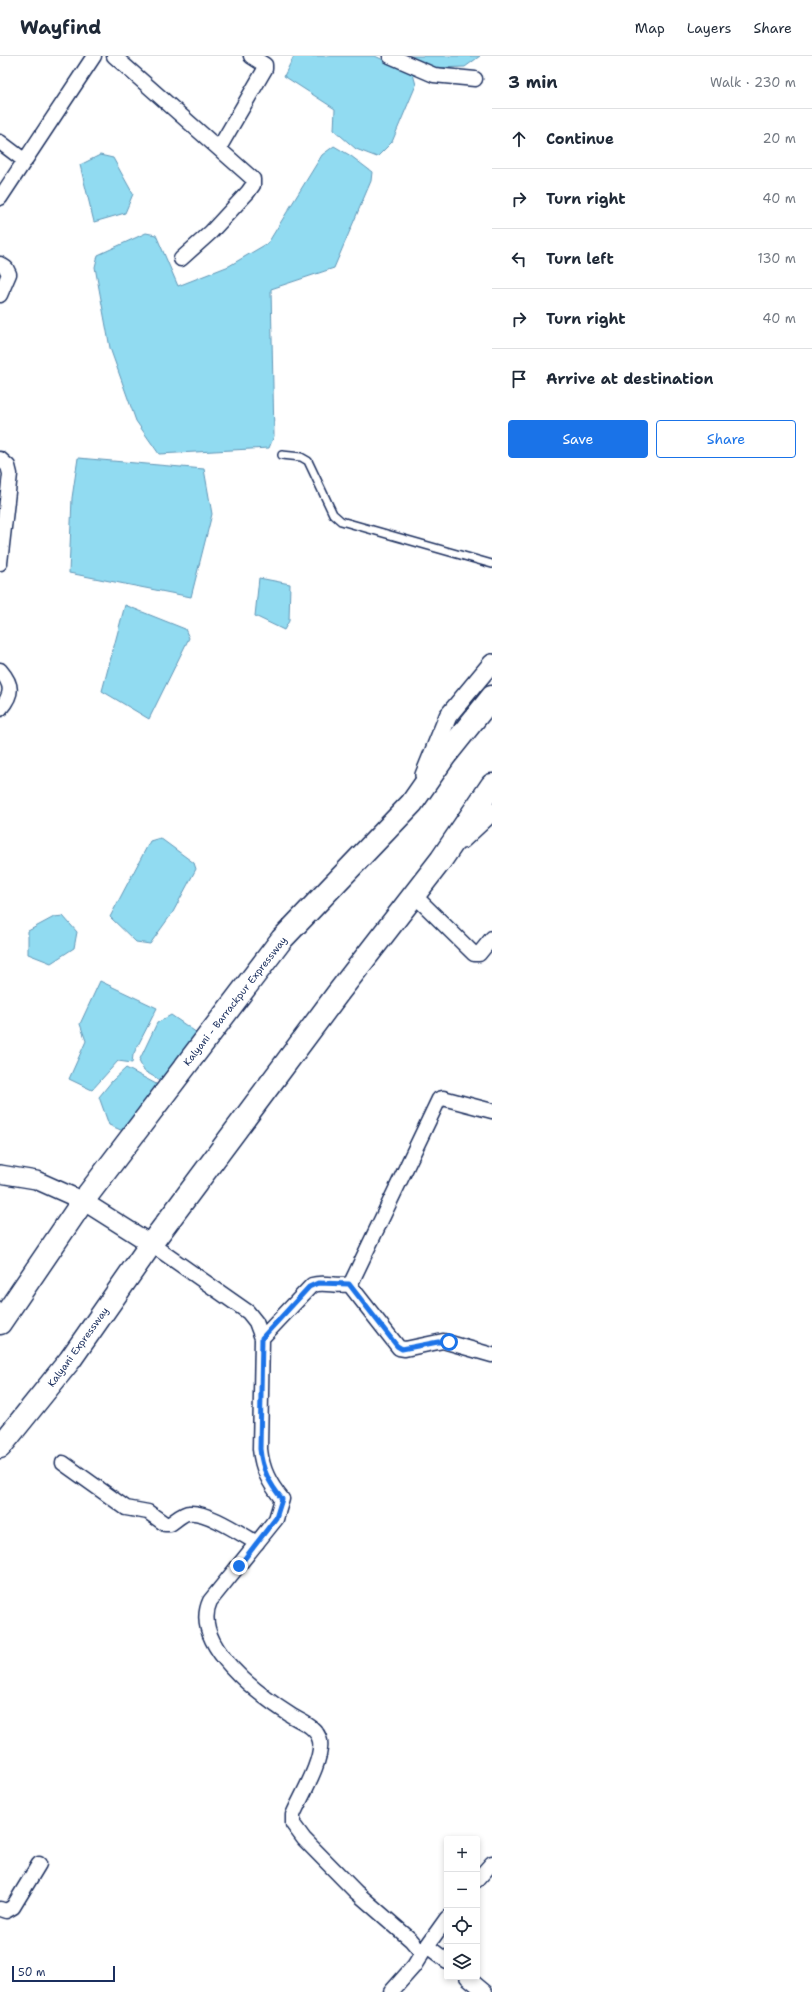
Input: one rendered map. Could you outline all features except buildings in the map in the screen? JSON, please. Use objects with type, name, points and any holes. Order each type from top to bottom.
[{"type":"highway","name":"Kalyani - Barrackpur Expressway","points":[[0,1323],[83,1202],[282,939],[412,803],[444,757],[492,697]]},
{"type":"highway","points":[[152,1244],[338,993],[441,860],[492,785]]},
{"type":"highway","name":"Kalyani Expressway","points":[[0,1448],[70,1360],[152,1244]]},
{"type":"street","points":[[0,198],[94,56]]},
{"type":"street","points":[[114,56],[253,179],[253,185],[211,232],[181,259]]},
{"type":"street","points":[[219,148],[265,69],[265,65],[251,56]]},
{"type":"street","points":[[390,56],[434,75],[475,79]]},
{"type":"street","points":[[0,142],[25,162]]},
{"type":"street","points":[[0,264],[6,268],[9,274],[0,294]]},
{"type":"street","points":[[0,459],[8,466],[10,474],[0,563]]},
{"type":"street","points":[[412,803],[448,716],[492,663]]},
{"type":"street","points":[[0,670],[8,681],[11,691],[8,699],[0,709]]},
{"type":"street","points":[[441,860],[492,812]]},
{"type":"street","points":[[414,896],[474,954],[479,954],[492,938]]},
{"type":"street","points":[[349,1284],[437,1102],[443,1098],[492,1111]]},
{"type":"street","points":[[0,1174],[36,1180],[83,1202],[152,1244],[248,1312],[256,1322],[262,1338],[260,1449],[264,1473],[282,1499],[276,1518],[210,1601],[206,1610],[205,1623],[209,1636],[216,1648],[229,1664],[254,1688],[291,1715],[305,1722],[315,1731],[320,1740],[320,1750],[316,1763],[293,1815],[293,1824],[296,1830],[356,1892],[411,1940],[444,1959]]},
{"type":"street","points":[[262,1338],[312,1285],[318,1283],[349,1284]]},
{"type":"street","points":[[349,1284],[399,1348],[405,1349],[443,1341],[492,1356]]},
{"type":"street","points":[[63,1463],[126,1508],[148,1512],[165,1524],[170,1524],[186,1513],[193,1513],[214,1519],[257,1543]]},
{"type":"street","points":[[480,1877],[492,1863]]},
{"type":"street","points":[[0,1909],[6,1911],[13,1907],[39,1864]]},
{"type":"street","points":[[391,1992],[414,1966],[424,1949],[444,1922]]},
{"type":"street","points":[[471,1980],[485,1992]]},
{"type":"lane","points":[[282,455],[301,457],[308,461],[333,514],[341,521],[492,564]]},
{"type":"water","points":[[294,56],[375,56],[413,74],[416,85],[392,142],[377,157],[356,149],[334,130],[335,109],[284,76]]},
{"type":"water","points":[[408,56],[480,56],[465,67],[436,68]]},
{"type":"water","points":[[334,146],[351,156],[372,172],[371,181],[334,268],[271,289],[274,436],[269,448],[159,454],[136,421],[110,348],[95,267],[98,255],[146,233],[156,235],[178,286],[229,266],[268,243],[322,155]]},
{"type":"water","points":[[100,155],[113,158],[133,194],[125,213],[94,222],[80,165]]},
{"type":"water","points":[[78,458],[204,469],[212,514],[191,597],[69,573],[72,498]]},
{"type":"water","points":[[259,578],[290,584],[289,621],[284,630],[255,616]]},
{"type":"water","points":[[125,605],[185,629],[189,638],[149,719],[102,691]]},
{"type":"water","points":[[160,838],[194,863],[196,869],[173,912],[150,944],[136,942],[110,917],[150,841]]},
{"type":"water","points":[[63,916],[77,932],[74,948],[51,963],[28,954],[28,931],[54,917]]},
{"type":"water","points":[[100,981],[157,1008],[133,1055],[132,1063],[118,1061],[92,1090],[69,1079],[86,1041],[80,1024]]},
{"type":"water","points":[[171,1015],[203,1037],[179,1091],[144,1071],[139,1061],[157,1023]]},
{"type":"water","points":[[126,1068],[160,1086],[130,1134],[109,1125],[99,1097],[112,1081]]},
{"type":"route","points":[[239,1566],[280,1512],[282,1499],[264,1473],[260,1449],[262,1338],[309,1287],[318,1283],[349,1284],[399,1348],[405,1349],[443,1341],[449,1342]]}]
